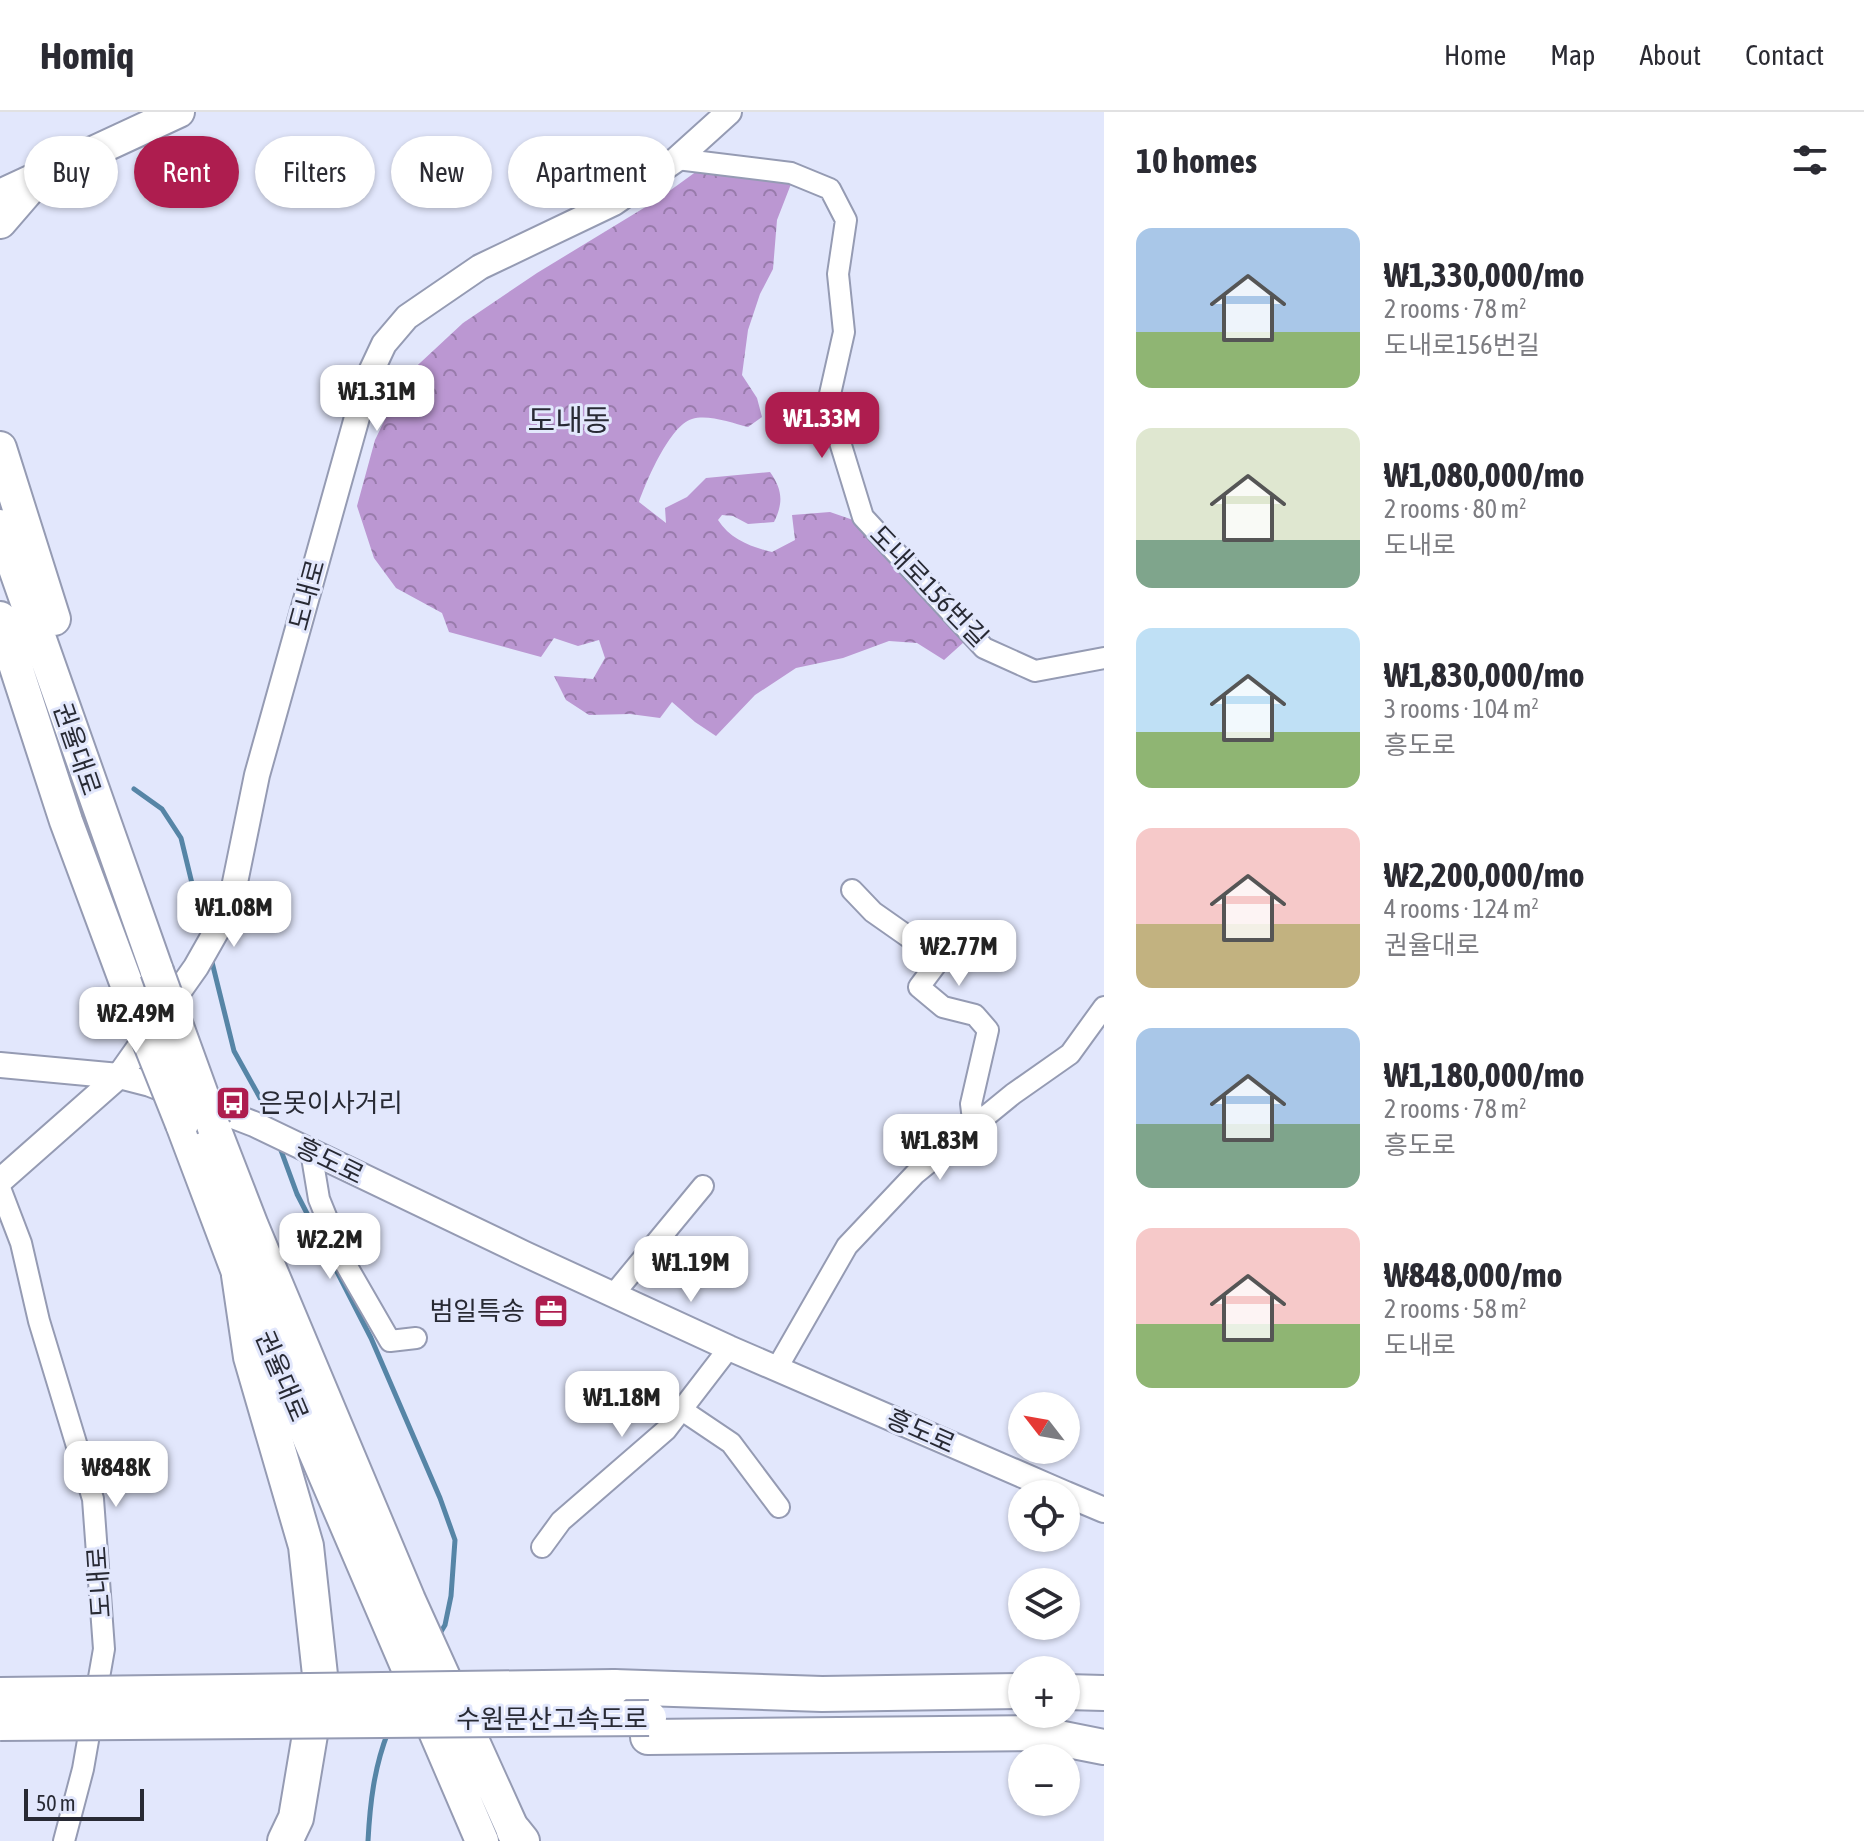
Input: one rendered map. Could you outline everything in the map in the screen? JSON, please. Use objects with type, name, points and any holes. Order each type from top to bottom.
[{"type":"highway","points":[[0,185],[24,181]]},
{"type":"highway","points":[[0,222],[24,194]]},
{"type":"highway","points":[[0,448],[56,623],[119,866]]},
{"type":"highway","name":"권율대로","points":[[0,526],[119,866],[241,1199],[409,1600],[498,1798],[502,1836]]},
{"type":"highway","name":"권율대로","points":[[0,618],[84,870],[239,1275],[388,1624],[502,1836]]},
{"type":"highway","points":[[0,675],[84,870]]},
{"type":"highway","points":[[239,1275],[251,1357],[306,1546],[320,1675],[296,1818],[285,1841]]},
{"type":"highway","name":"수원문산고속도로","points":[[0,1695],[614,1687],[822,1694],[1008,1691]]},
{"type":"highway","points":[[1080,1692],[1104,1693]]},
{"type":"highway","name":"수원문산고속도로","points":[[0,1723],[648,1727],[1042,1722],[1104,1726]]},
{"type":"highway","points":[[0,1739],[648,1727],[1033,1733],[1104,1747]]},
{"type":"main road","points":[[118,141],[179,112]]},
{"type":"main road","points":[[0,195],[24,184]]},
{"type":"street","name":"도내로","points":[[0,1181],[119,1076],[196,967],[230,907],[257,775],[368,378],[384,344],[407,317],[480,267],[614,203],[677,159],[729,112]]},
{"type":"street","name":"도내로156번길","points":[[677,159],[791,173],[830,189],[846,220],[838,274],[844,332],[828,403],[863,517],[984,648],[1035,671],[1104,658]]},
{"type":"street","points":[[852,890],[873,912],[940,959],[919,987],[943,1007],[975,1015],[988,1030],[971,1104],[974,1127]]},
{"type":"street","points":[[777,1368],[847,1246],[915,1174],[1070,1054],[1104,1007]]},
{"type":"street","name":"흥도로","points":[[0,1065],[119,1076],[150,1084],[254,1124],[729,1348],[1034,1480]]},
{"type":"street","points":[[306,1149],[319,1199],[345,1263],[390,1341],[416,1338]]},
{"type":"street","points":[[613,1295],[703,1186]]},
{"type":"street","name":"도내로","points":[[0,1188],[21,1243],[39,1321],[93,1499],[104,1649],[83,1769],[64,1841]]},
{"type":"street","points":[[542,1547],[561,1521],[666,1430],[729,1348]]},
{"type":"street","points":[[682,1410],[731,1443],[779,1507]]},
{"type":"street","name":"흥도로","points":[[1080,1500],[1104,1510]]},
{"type":"green space","points":[[697,171],[791,184],[777,220],[773,269],[760,294],[748,330],[742,375],[757,398],[762,417],[748,427],[705,418],[684,423],[660,455],[639,502],[666,523],[665,508],[687,497],[706,478],[770,472],[780,496],[774,522],[748,524],[733,516],[722,515],[718,520],[729,532],[749,545],[772,552],[795,540],[792,515],[830,512],[856,521],[964,642],[944,660],[917,643],[889,641],[843,658],[796,668],[755,695],[716,736],[672,702],[660,718],[630,714],[589,715],[566,700],[554,676],[593,679],[605,658],[599,640],[578,646],[554,638],[541,657],[449,632],[442,613],[396,588],[374,558],[357,506],[375,440],[406,376],[463,323],[537,273],[644,208],[675,208],[675,187]]},
{"type":"waterway","points":[[134,789],[162,809],[181,838],[204,933]]},
{"type":"waterway","points":[[211,958],[234,1051],[271,1124]]},
{"type":"waterway","points":[[279,1145],[297,1194],[371,1338],[455,1540],[451,1596],[445,1625],[439,1635]]},
{"type":"waterway","points":[[368,1841],[374,1786],[388,1732]]},
{"type":"place","name":"은못이사거리","points":[[233,1103]]},
{"type":"place","name":"범일특송","points":[[551,1311]]},
{"type":"district","name":"도내동","points":[[569,421]]}]
